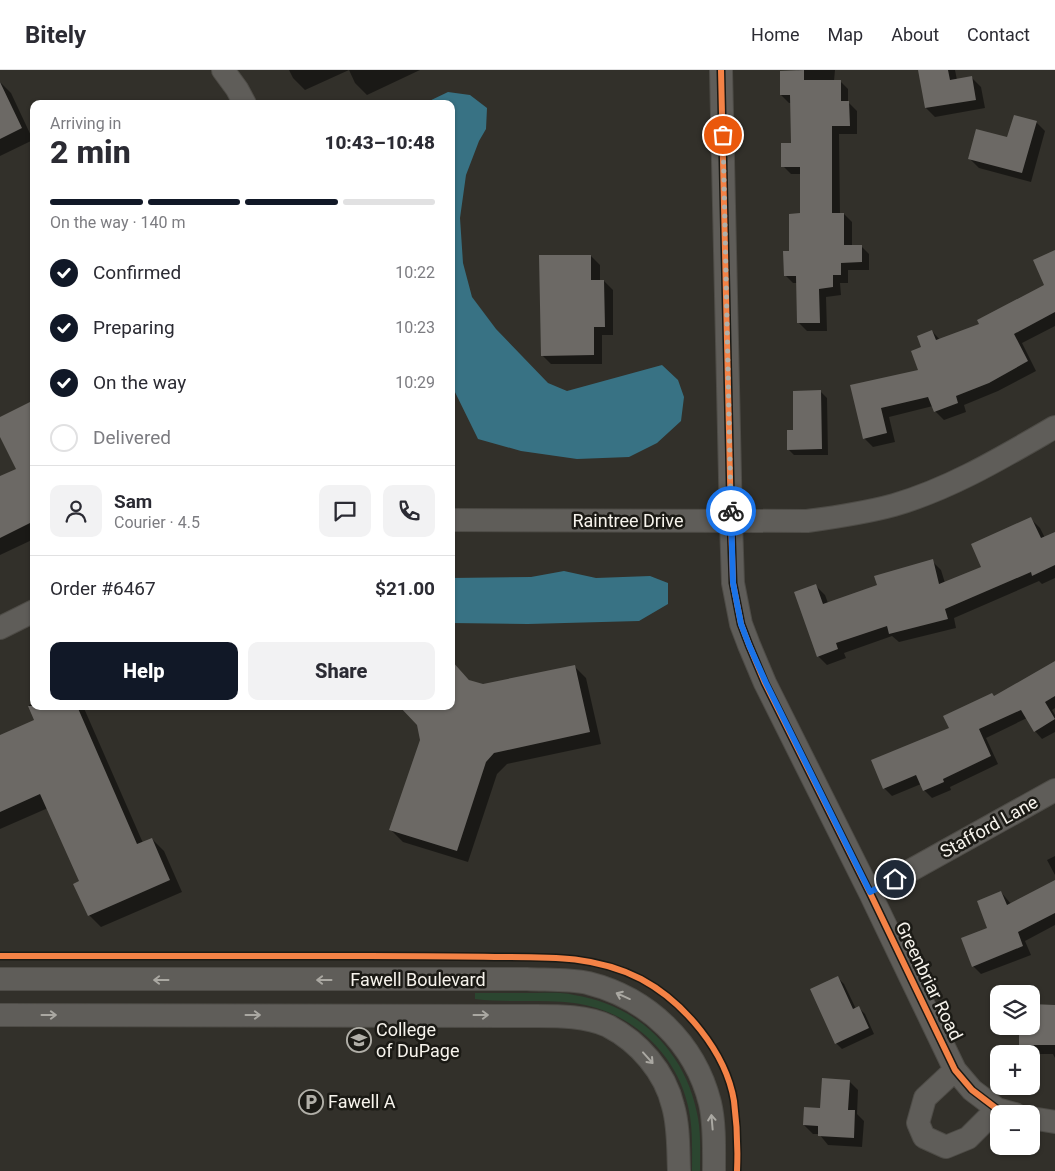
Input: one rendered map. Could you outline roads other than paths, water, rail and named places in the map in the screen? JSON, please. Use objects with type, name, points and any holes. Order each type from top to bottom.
[{"type":"street","points":[[223,70],[243,100]]},
{"type":"street","name":"Greenbriar Road","points":[[721,70],[733,583],[741,624],[766,683],[870,892],[955,1070],[972,1090],[996,1105]]},
{"type":"street","name":"Raintree Drive","points":[[455,520],[731,522],[808,521],[851,515],[894,505],[964,478],[1055,427]]},
{"type":"street","points":[[0,628],[30,613]]},
{"type":"street","name":"Stafford Lane","points":[[870,892],[1055,790]]},
{"type":"street","name":"Fawell Boulevard","points":[[0,979],[527,979],[586,983],[606,988],[633,1001],[656,1016],[674,1032],[689,1053],[703,1081],[710,1104],[714,1171]]},
{"type":"street","name":"Fawell Boulevard","points":[[0,1015],[560,1016],[590,1021],[607,1026],[626,1038],[654,1065],[664,1082],[673,1105],[677,1124],[679,1171]]},
{"type":"street","points":[[955,1070],[925,1098],[918,1124],[924,1137],[946,1147],[968,1138],[990,1122]]},
{"type":"street","points":[[1040,1120],[1055,1122]]},
{"type":"water","points":[[448,92],[470,95],[487,108],[486,129],[479,141],[466,175],[460,218],[463,263],[472,297],[496,329],[548,383],[567,391],[662,365],[678,380],[684,397],[681,421],[657,443],[629,457],[577,459],[521,451],[478,439],[455,392],[455,100],[431,100]]},
{"type":"water","points":[[564,571],[596,578],[650,576],[668,583],[668,604],[639,621],[528,624],[455,623],[455,578],[531,577]]},
{"type":"place","name":"College of DuPage","points":[[359,1040]]},
{"type":"place","name":"Fawell A","points":[[311,1102]]}]
